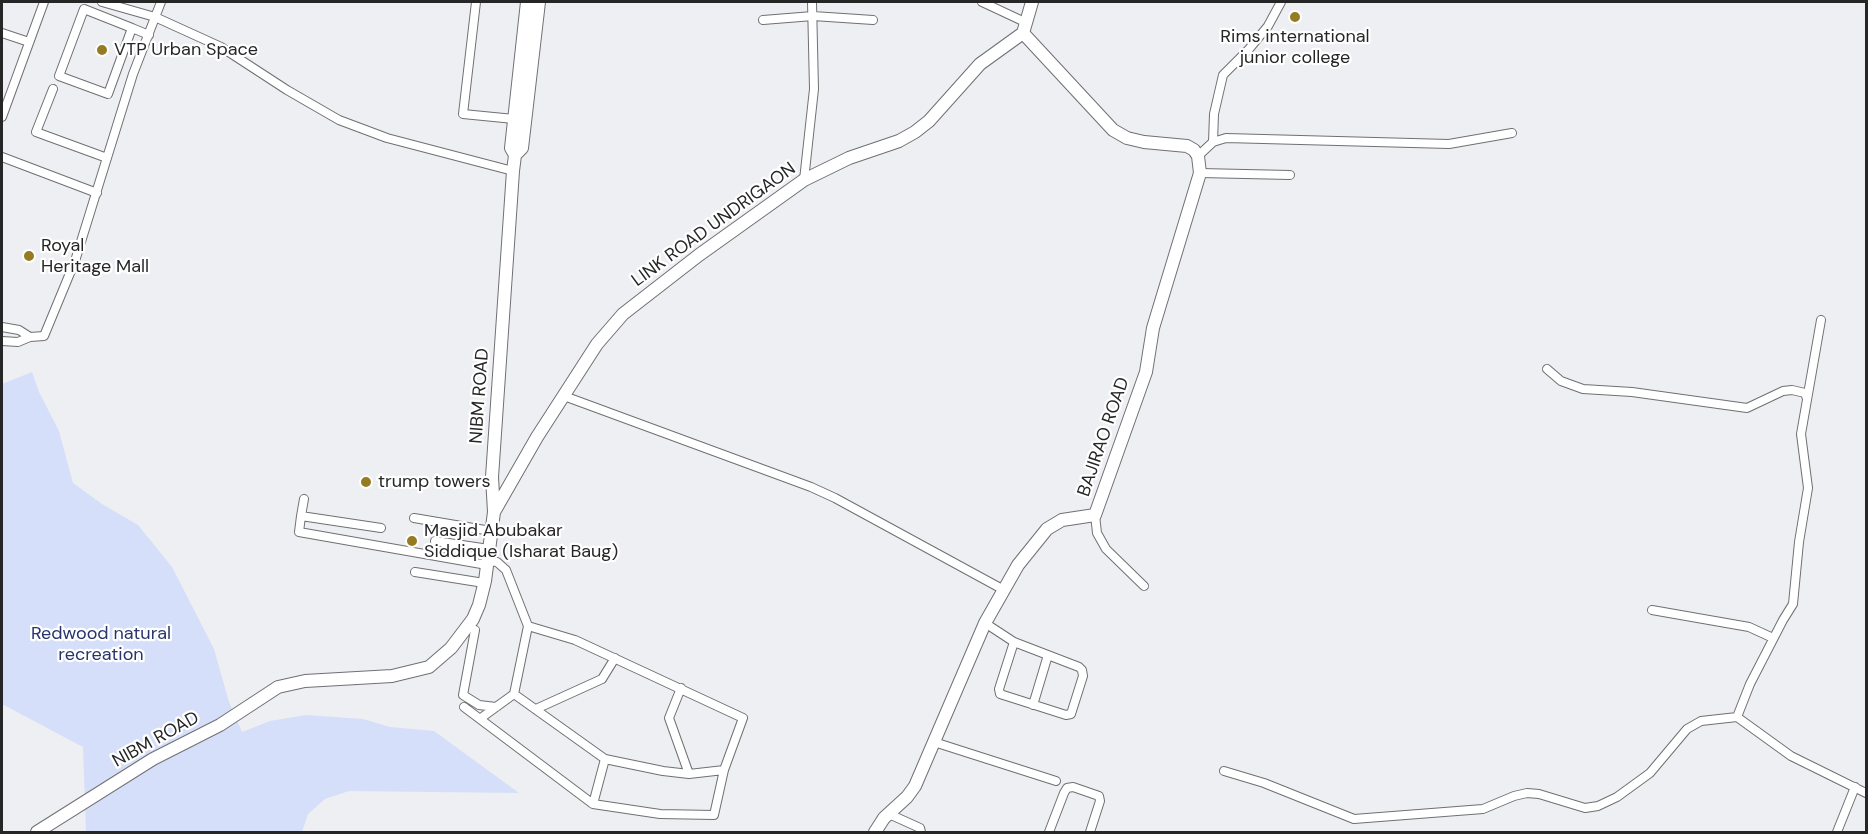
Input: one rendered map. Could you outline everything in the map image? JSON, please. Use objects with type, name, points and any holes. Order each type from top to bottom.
[{"type":"street","points":[[2,117],[44,2]]},
{"type":"street","points":[[102,2],[155,18],[221,47],[287,90],[339,120],[387,138],[513,171]]},
{"type":"street","points":[[2,341],[18,342],[30,337],[44,336],[75,261],[134,74],[161,2]]},
{"type":"street","points":[[476,2],[464,114],[514,119]]},
{"type":"street","points":[[515,155],[511,148],[527,2]]},
{"type":"street","name":"NIBM ROAD","points":[[37,832],[153,759],[220,725],[278,687],[304,681],[392,676],[429,667],[464,634],[479,605],[494,512],[492,477],[513,171],[515,155],[522,148],[539,2]]},
{"type":"street","points":[[804,180],[814,89],[812,2]]},
{"type":"street","points":[[982,2],[1027,33],[1047,59],[1113,130],[1127,138],[1144,142],[1187,146],[1198,156],[1213,142],[1226,138],[1449,144],[1512,134]]},
{"type":"street","points":[[1027,33],[1032,2]]},
{"type":"street","points":[[1213,142],[1214,114],[1223,75],[1268,26],[1281,2]]},
{"type":"street","points":[[132,28],[108,94],[58,76],[84,9],[149,34]]},
{"type":"street","points":[[763,20],[813,16],[873,20]]},
{"type":"street","points":[[2,33],[29,42]]},
{"type":"street","name":"LINK ROAD UNDRIGAON","points":[[494,512],[537,437],[597,344],[623,314],[699,255],[804,180],[849,159],[899,141],[915,132],[929,121],[980,64],[1027,33]]},
{"type":"street","points":[[53,89],[36,132],[107,158]]},
{"type":"street","name":"BAJIRAO ROAD","points":[[875,832],[889,814],[908,797],[915,786],[985,623],[1018,565],[1047,529],[1062,520],[1095,514],[1146,372],[1153,328],[1200,173],[1198,156]]},
{"type":"street","points":[[2,157],[97,193]]},
{"type":"street","points":[[1200,173],[1290,174]]},
{"type":"street","points":[[1737,717],[1750,684],[1793,604],[1799,542],[1808,488],[1801,434],[1821,320]]},
{"type":"street","points":[[2,327],[19,330],[30,337]]},
{"type":"street","points":[[1547,369],[1561,381],[1583,388],[1632,392],[1747,408],[1792,390],[1805,393],[1807,399]]},
{"type":"street","points":[[564,396],[819,491],[1004,590]]},
{"type":"street","points":[[304,499],[299,532],[488,558]]},
{"type":"street","points":[[1095,514],[1097,533],[1106,549],[1144,586]]},
{"type":"street","points":[[301,516],[381,528]]},
{"type":"street","points":[[414,518],[491,531]]},
{"type":"street","points":[[435,541],[488,558],[507,570],[528,626],[514,694],[481,718]]},
{"type":"street","points":[[415,572],[484,583]]},
{"type":"street","points":[[1652,610],[1749,627],[1773,638]]},
{"type":"street","points":[[985,623],[1014,642],[1082,670],[1083,676],[1073,712],[1066,715],[999,692],[1014,642]]},
{"type":"street","points":[[464,707],[593,804],[660,814],[714,815],[724,770],[743,718],[575,640],[528,626]]},
{"type":"street","points":[[475,630],[463,695],[479,705],[496,708]]},
{"type":"street","points":[[1033,705],[1048,655]]},
{"type":"street","points":[[536,709],[602,679],[615,658]]},
{"type":"street","points":[[681,688],[669,718],[689,774]]},
{"type":"street","points":[[514,694],[605,759],[689,774],[724,770]]},
{"type":"street","points":[[1224,771],[1264,783],[1354,819],[1483,809],[1527,793],[1539,794],[1585,808],[1598,806],[1617,797],[1650,773],[1687,729],[1701,721],[1737,717],[1791,756],[1866,793]]},
{"type":"street","points":[[934,742],[1056,781]]},
{"type":"street","points":[[593,804],[605,759]]},
{"type":"street","points":[[1049,832],[1064,793],[1067,788],[1073,787],[1099,796],[1100,801],[1090,832]]},
{"type":"street","points":[[1837,832],[1855,787]]},
{"type":"street","points":[[889,814],[920,828],[921,832]]},
{"type":"green space","name":"Redwood natural recreation","points":[[32,372],[39,392],[59,431],[73,483],[102,504],[138,525],[172,567],[214,649],[229,702],[242,732],[270,721],[306,715],[363,719],[390,727],[434,731],[519,793],[349,791],[325,799],[308,814],[302,832],[86,832],[83,747],[2,704],[2,384]]},
{"type":"place","name":"Rims international junior college","points":[[1295,17]]},
{"type":"place","name":"VTP Urban Space","points":[[102,50]]},
{"type":"place","name":"Royal Heritage Mall","points":[[29,256]]},
{"type":"place","name":"trump towers","points":[[366,482]]},
{"type":"place","name":"Masjid Abubakar Siddique (Isharat Baug)","points":[[412,541]]}]
